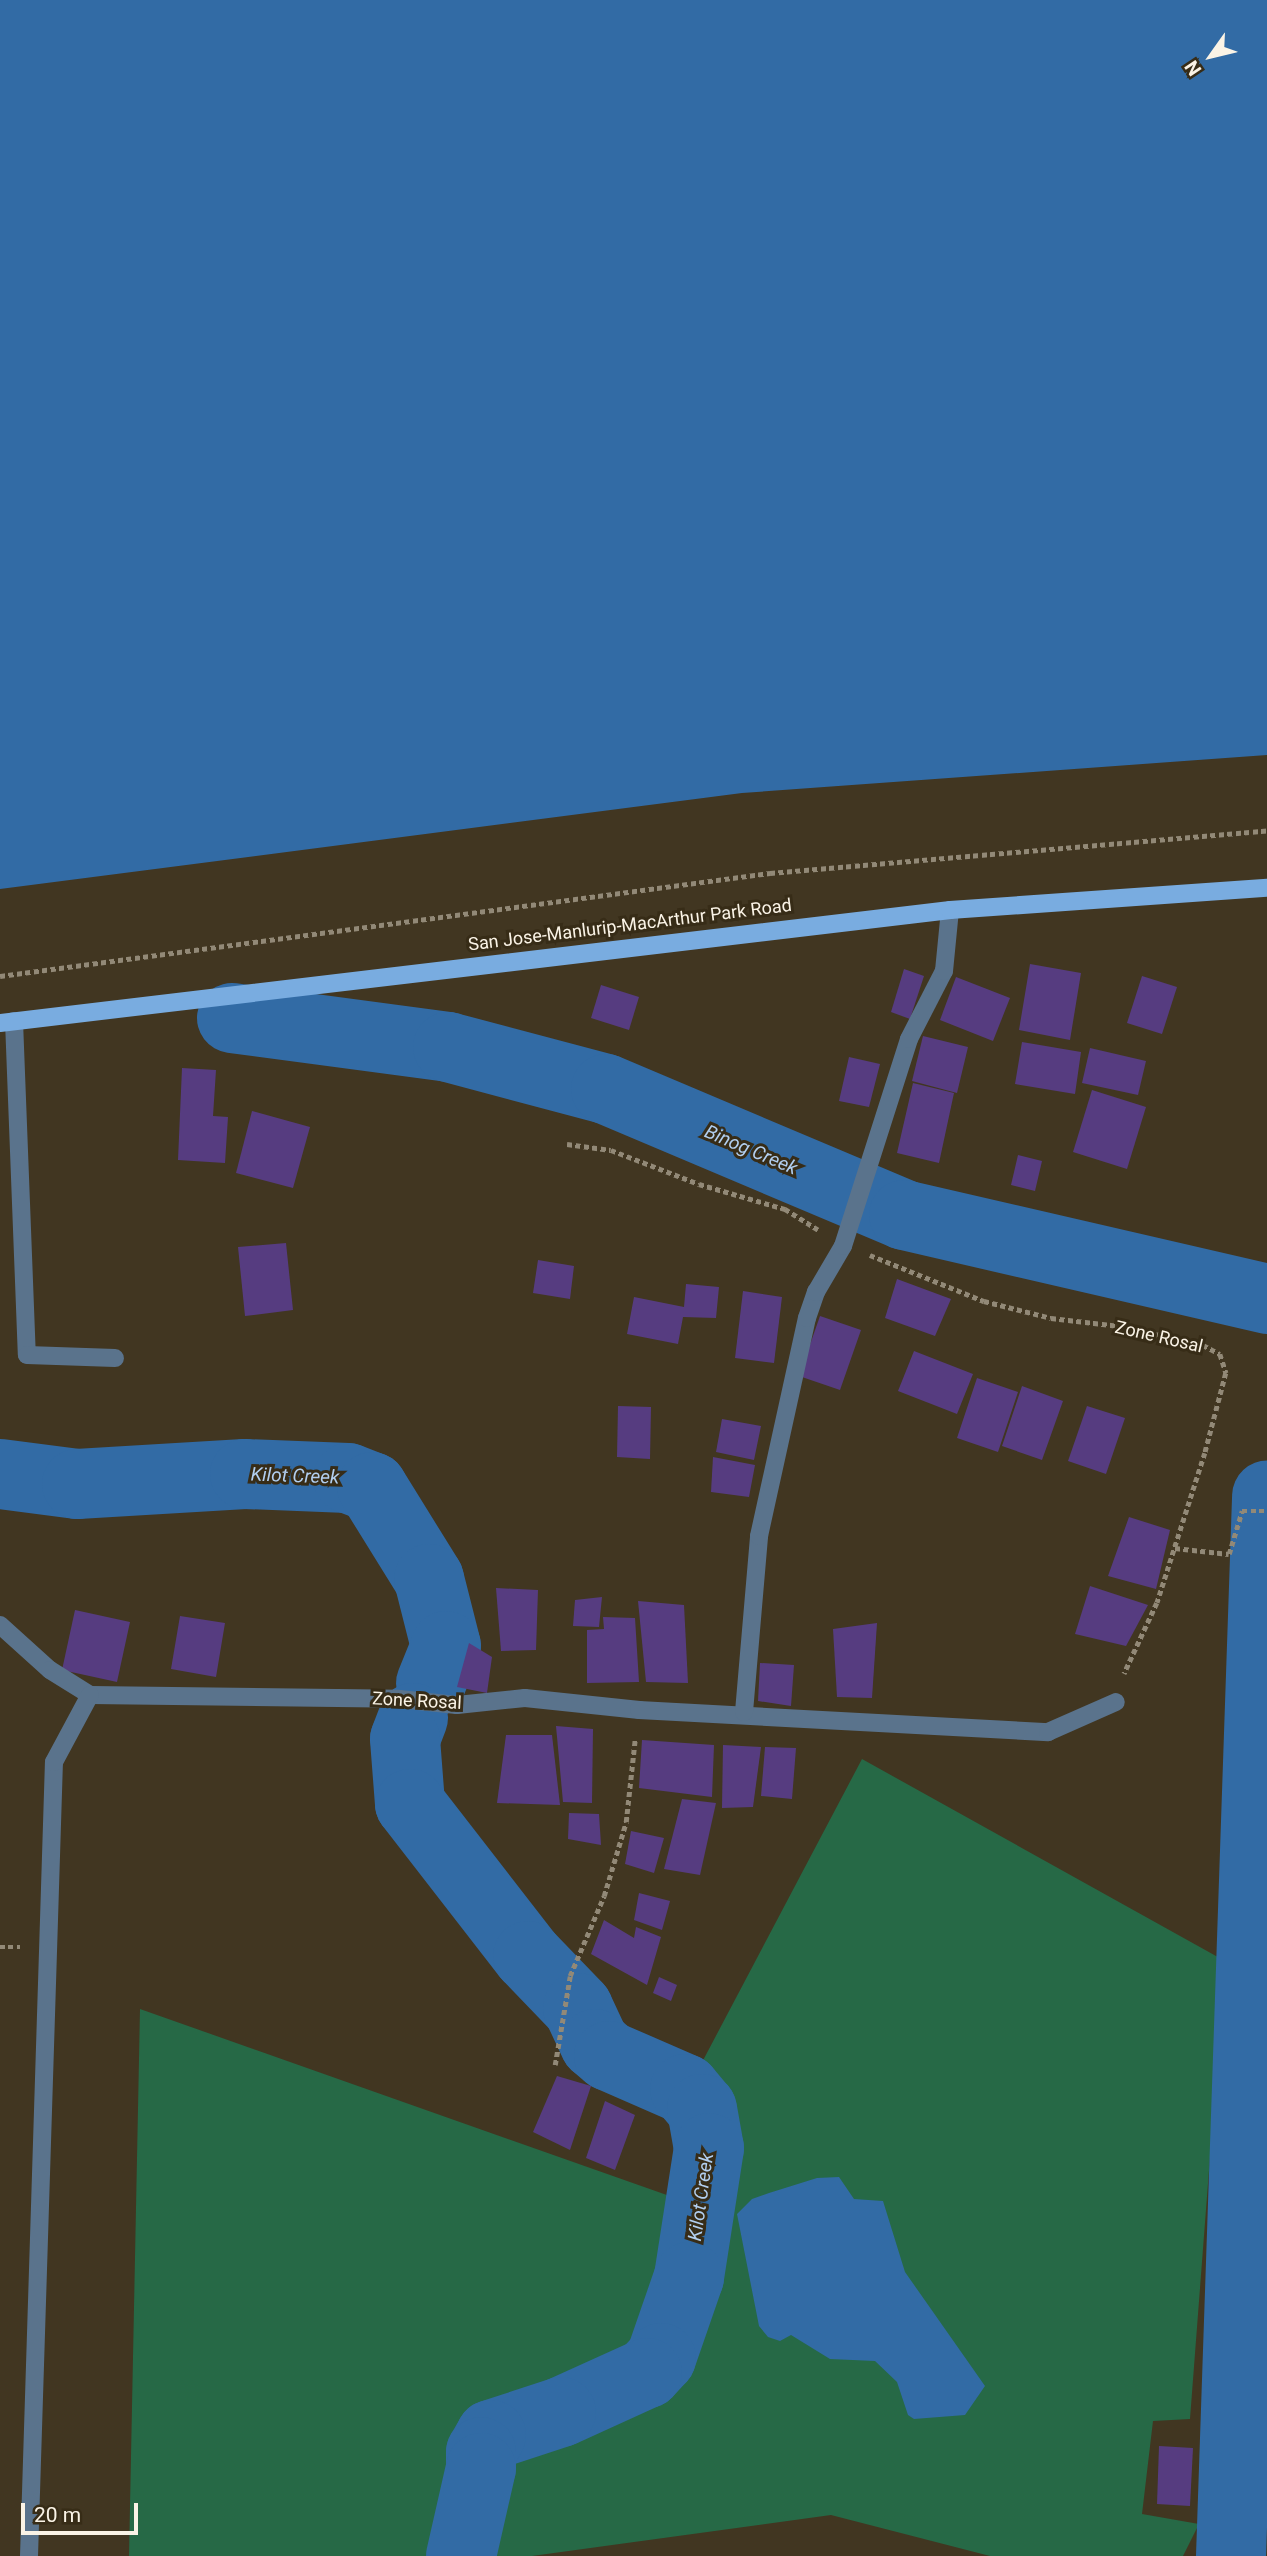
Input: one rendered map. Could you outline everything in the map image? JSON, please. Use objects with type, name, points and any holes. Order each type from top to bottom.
[{"type":"main road","name":"San Jose-Manlurip-MacArthur Park Road","points":[[7,1022],[950,910],[1267,888]]},
{"type":"street","points":[[744,1712],[759,1535],[807,1318],[816,1292],[843,1246],[870,1167],[904,1050],[944,971],[950,910]]},
{"type":"street","points":[[7,1022],[27,1355],[115,1358]]},
{"type":"street","points":[[0,1625],[50,1670],[90,1695],[54,1762],[29,2556]]},
{"type":"street","name":"Zone Rosal","points":[[90,1695],[399,1699],[457,1705],[525,1698],[639,1710],[744,1712],[1048,1732],[1116,1702]]},
{"type":"path","points":[[0,976],[770,873],[1267,830]]},
{"type":"path","name":"Zone Rosal","points":[[567,1144],[611,1150],[699,1184],[785,1209],[843,1246],[984,1301],[1051,1318],[1120,1326],[1192,1342],[1220,1354],[1226,1373],[1175,1548],[1116,1702]]},
{"type":"path","points":[[1175,1548],[1229,1554],[1242,1511],[1267,1511]]},
{"type":"path","points":[[555,2065],[570,1976],[604,1896],[626,1822],[639,1710]]},
{"type":"green space","points":[[862,1759],[1225,1961],[1190,2419],[1153,2421],[1142,2514],[1199,2524],[1183,2556],[990,2556],[831,2515],[532,2556],[486,2556],[505,2462],[670,2386],[684,2367],[714,2267],[733,2153],[730,2098],[699,2068]]},
{"type":"green space","points":[[140,2009],[681,2200],[667,2275],[637,2358],[477,2415],[459,2442],[437,2556],[129,2556]]},
{"type":"water","points":[[0,0],[1267,0],[1267,755],[742,793],[0,889]]},
{"type":"water","points":[[839,2177],[854,2199],[883,2201],[905,2272],[985,2386],[965,2415],[914,2419],[908,2415],[897,2382],[875,2361],[830,2359],[791,2335],[780,2341],[768,2337],[759,2326],[737,2214],[752,2199],[817,2178]]},
{"type":"building","points":[[1030,964],[1081,973],[1070,1040],[1019,1030]]},
{"type":"building","points":[[904,969],[924,976],[910,1019],[891,1012]]},
{"type":"building","points":[[1142,976],[1177,987],[1162,1034],[1127,1023]]},
{"type":"building","points":[[956,977],[1010,998],[993,1041],[940,1020]]},
{"type":"building","points":[[601,985],[639,997],[629,1030],[591,1018]]},
{"type":"building","points":[[923,1036],[968,1047],[957,1093],[912,1081]]},
{"type":"building","points":[[1022,1042],[1081,1052],[1075,1094],[1015,1084]]},
{"type":"building","points":[[1090,1048],[1146,1061],[1138,1095],[1082,1083]]},
{"type":"building","points":[[849,1057],[880,1064],[869,1107],[839,1101]]},
{"type":"building","points":[[182,1068],[216,1070],[213,1116],[228,1117],[225,1163],[178,1160]]},
{"type":"building","points":[[913,1083],[954,1093],[939,1163],[897,1153]]},
{"type":"building","points":[[1092,1090],[1146,1107],[1127,1169],[1073,1152]]},
{"type":"building","points":[[252,1111],[310,1127],[293,1188],[236,1173]]},
{"type":"building","points":[[1018,1155],[1042,1161],[1035,1191],[1011,1185]]},
{"type":"building","points":[[286,1243],[293,1310],[245,1316],[238,1247]]},
{"type":"building","points":[[538,1260],[574,1266],[570,1299],[533,1293]]},
{"type":"building","points":[[897,1279],[951,1299],[935,1336],[885,1318]]},
{"type":"building","points":[[686,1284],[719,1287],[716,1318],[683,1317],[678,1344],[627,1334],[634,1297],[684,1307]]},
{"type":"building","points":[[743,1291],[782,1297],[774,1363],[735,1358]]},
{"type":"building","points":[[820,1316],[861,1330],[840,1390],[799,1376]]},
{"type":"building","points":[[914,1351],[973,1374],[957,1414],[898,1391]]},
{"type":"building","points":[[977,1378],[1018,1392],[998,1452],[957,1438]]},
{"type":"building","points":[[1022,1386],[1063,1401],[1042,1460],[1002,1446]]},
{"type":"building","points":[[618,1406],[651,1407],[650,1459],[617,1457]]},
{"type":"building","points":[[1087,1406],[1125,1418],[1106,1474],[1068,1461]]},
{"type":"building","points":[[722,1419],[761,1426],[754,1460],[716,1452]]},
{"type":"building","points":[[713,1457],[755,1465],[749,1497],[711,1492]]},
{"type":"building","points":[[1129,1517],[1170,1530],[1156,1589],[1108,1576]]},
{"type":"building","points":[[1090,1586],[1148,1605],[1126,1646],[1075,1634]]},
{"type":"building","points":[[496,1588],[538,1590],[536,1650],[501,1651]]},
{"type":"building","points":[[602,1597],[599,1627],[573,1626],[575,1600]]},
{"type":"building","points":[[638,1601],[684,1605],[688,1683],[646,1682]]},
{"type":"building","points":[[75,1610],[130,1622],[117,1682],[62,1670]]},
{"type":"building","points":[[180,1616],[225,1623],[216,1677],[171,1669]]},
{"type":"building","points":[[603,1617],[635,1618],[639,1682],[587,1683],[587,1630],[604,1629]]},
{"type":"building","points":[[877,1623],[872,1698],[837,1697],[833,1629]]},
{"type":"building","points":[[469,1643],[492,1657],[487,1693],[457,1687]]},
{"type":"building","points":[[760,1663],[794,1665],[791,1706],[758,1701]]},
{"type":"building","points":[[556,1726],[593,1729],[592,1803],[563,1802]]},
{"type":"building","points":[[506,1735],[552,1735],[560,1805],[497,1803]]},
{"type":"building","points":[[642,1740],[714,1745],[712,1797],[639,1788]]},
{"type":"building","points":[[723,1745],[761,1747],[753,1807],[722,1808]]},
{"type":"building","points":[[765,1747],[796,1748],[792,1799],[761,1796]]},
{"type":"building","points":[[682,1799],[716,1803],[700,1875],[664,1869]]},
{"type":"building","points":[[569,1813],[599,1814],[601,1845],[568,1839]]},
{"type":"building","points":[[631,1831],[664,1838],[654,1873],[625,1864]]},
{"type":"building","points":[[639,1893],[670,1901],[662,1930],[634,1920]]},
{"type":"building","points":[[604,1920],[634,1938],[636,1927],[661,1937],[647,1985],[591,1954]]},
{"type":"building","points":[[659,1977],[677,1985],[671,2001],[653,1993]]},
{"type":"building","points":[[557,2076],[591,2086],[570,2150],[533,2132]]},
{"type":"building","points":[[605,2101],[635,2115],[615,2170],[586,2158]]},
{"type":"building","points":[[1159,2446],[1193,2448],[1190,2506],[1157,2504]]},
{"type":"waterway","name":"Binog Creek","points":[[232,1018],[448,1047],[606,1089],[904,1215],[1267,1299]]},
{"type":"waterway","name":"Kilot Creek","points":[[0,1474],[77,1484],[245,1474],[348,1478],[372,1487],[429,1579],[446,1646],[431,1683]]},
{"type":"waterway","points":[[1231,2556],[1267,1496]]},
{"type":"waterway","name":"Kilot Creek","points":[[413,1718],[405,1739],[410,1804],[528,1956],[578,2008],[595,2044],[609,2056],[685,2089],[702,2109],[709,2148],[689,2277],[661,2358],[647,2373],[561,2412],[491,2435],[481,2452],[481,2468],[461,2556]]}]
